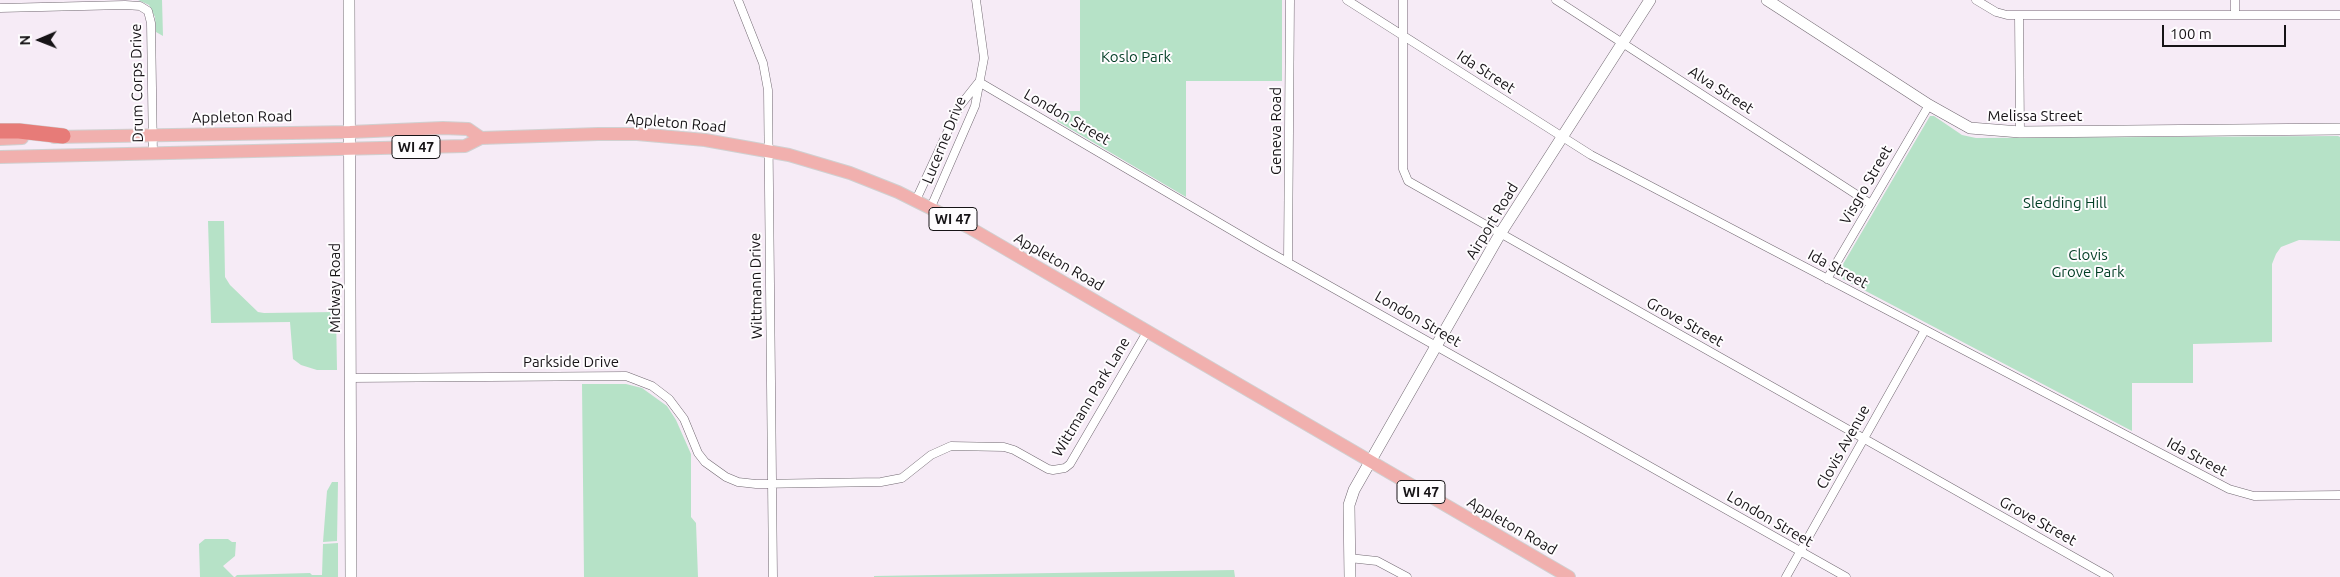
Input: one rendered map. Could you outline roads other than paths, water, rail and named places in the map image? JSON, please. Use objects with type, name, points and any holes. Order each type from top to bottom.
[{"type":"highway","points":[[0,131],[19,131],[63,136]]},
{"type":"main road","name":"Appleton Road","points":[[0,139],[63,136],[350,132],[452,128],[471,130],[481,138]]},
{"type":"main road","name":"Appleton Road","points":[[0,157],[465,146],[481,138],[550,134],[637,134],[705,140],[768,151],[850,173],[931,207],[1568,577]]},
{"type":"street","name":"Midway Road","points":[[349,0],[351,577]]},
{"type":"street","name":"Wittmann Drive","points":[[738,0],[766,76],[769,106],[773,577]]},
{"type":"street","name":"Lucerne Drive","points":[[931,207],[973,112],[984,58],[976,0]]},
{"type":"street","name":"Geneva Road","points":[[1288,262],[1290,0]]},
{"type":"street","name":"Ida Street","points":[[1347,0],[1562,138],[2235,492],[2254,496],[2340,495]]},
{"type":"street","name":"Grove Street","points":[[1403,0],[1402,169],[1405,178],[1412,185],[2109,577]]},
{"type":"street","name":"Alva Street","points":[[1556,0],[1871,204]]},
{"type":"street","name":"Airport Road","points":[[1350,577],[1350,497],[1500,234],[1650,0]]},
{"type":"street","name":"Melissa Street","points":[[1767,0],[1929,104],[1970,128],[2020,132],[2340,129]]},
{"type":"street","points":[[1976,0],[2002,14],[2019,15],[2340,15]]},
{"type":"street","points":[[1990,9],[1994,0]]},
{"type":"street","points":[[2235,0],[2235,15]]},
{"type":"street","name":"Drum Corps Drive","points":[[0,8],[126,5],[144,8],[148,11],[151,23],[153,154]]},
{"type":"street","points":[[2019,15],[2020,132]]},
{"type":"street","name":"Lucerne Drive","points":[[916,200],[959,107],[979,82]]},
{"type":"street","name":"London Street","points":[[979,82],[1288,262],[1846,577]]},
{"type":"street","name":"Visgro Street","points":[[1827,279],[1929,104]]},
{"type":"street","name":"Clovis Avenue","points":[[1786,577],[1925,330]]},
{"type":"street","name":"Wittmann Park Lane","points":[[772,484],[892,481],[911,472],[941,449],[951,446],[1004,447],[1014,450],[1048,469],[1060,470],[1070,464],[1147,332]]},
{"type":"street","name":"Parkside Drive","points":[[350,378],[616,376],[637,378],[657,388],[669,399],[684,419],[695,448],[705,462],[715,470],[738,482],[772,484]]},
{"type":"street","points":[[1349,558],[1377,561],[1407,577]]},
{"type":"park label","name":"Koslo Park","points":[[1136,57]]},
{"type":"park label","name":"Sledding Hill","points":[[2065,203]]},
{"type":"park label","name":"Clovis Grove Park","points":[[2088,264]]}]
